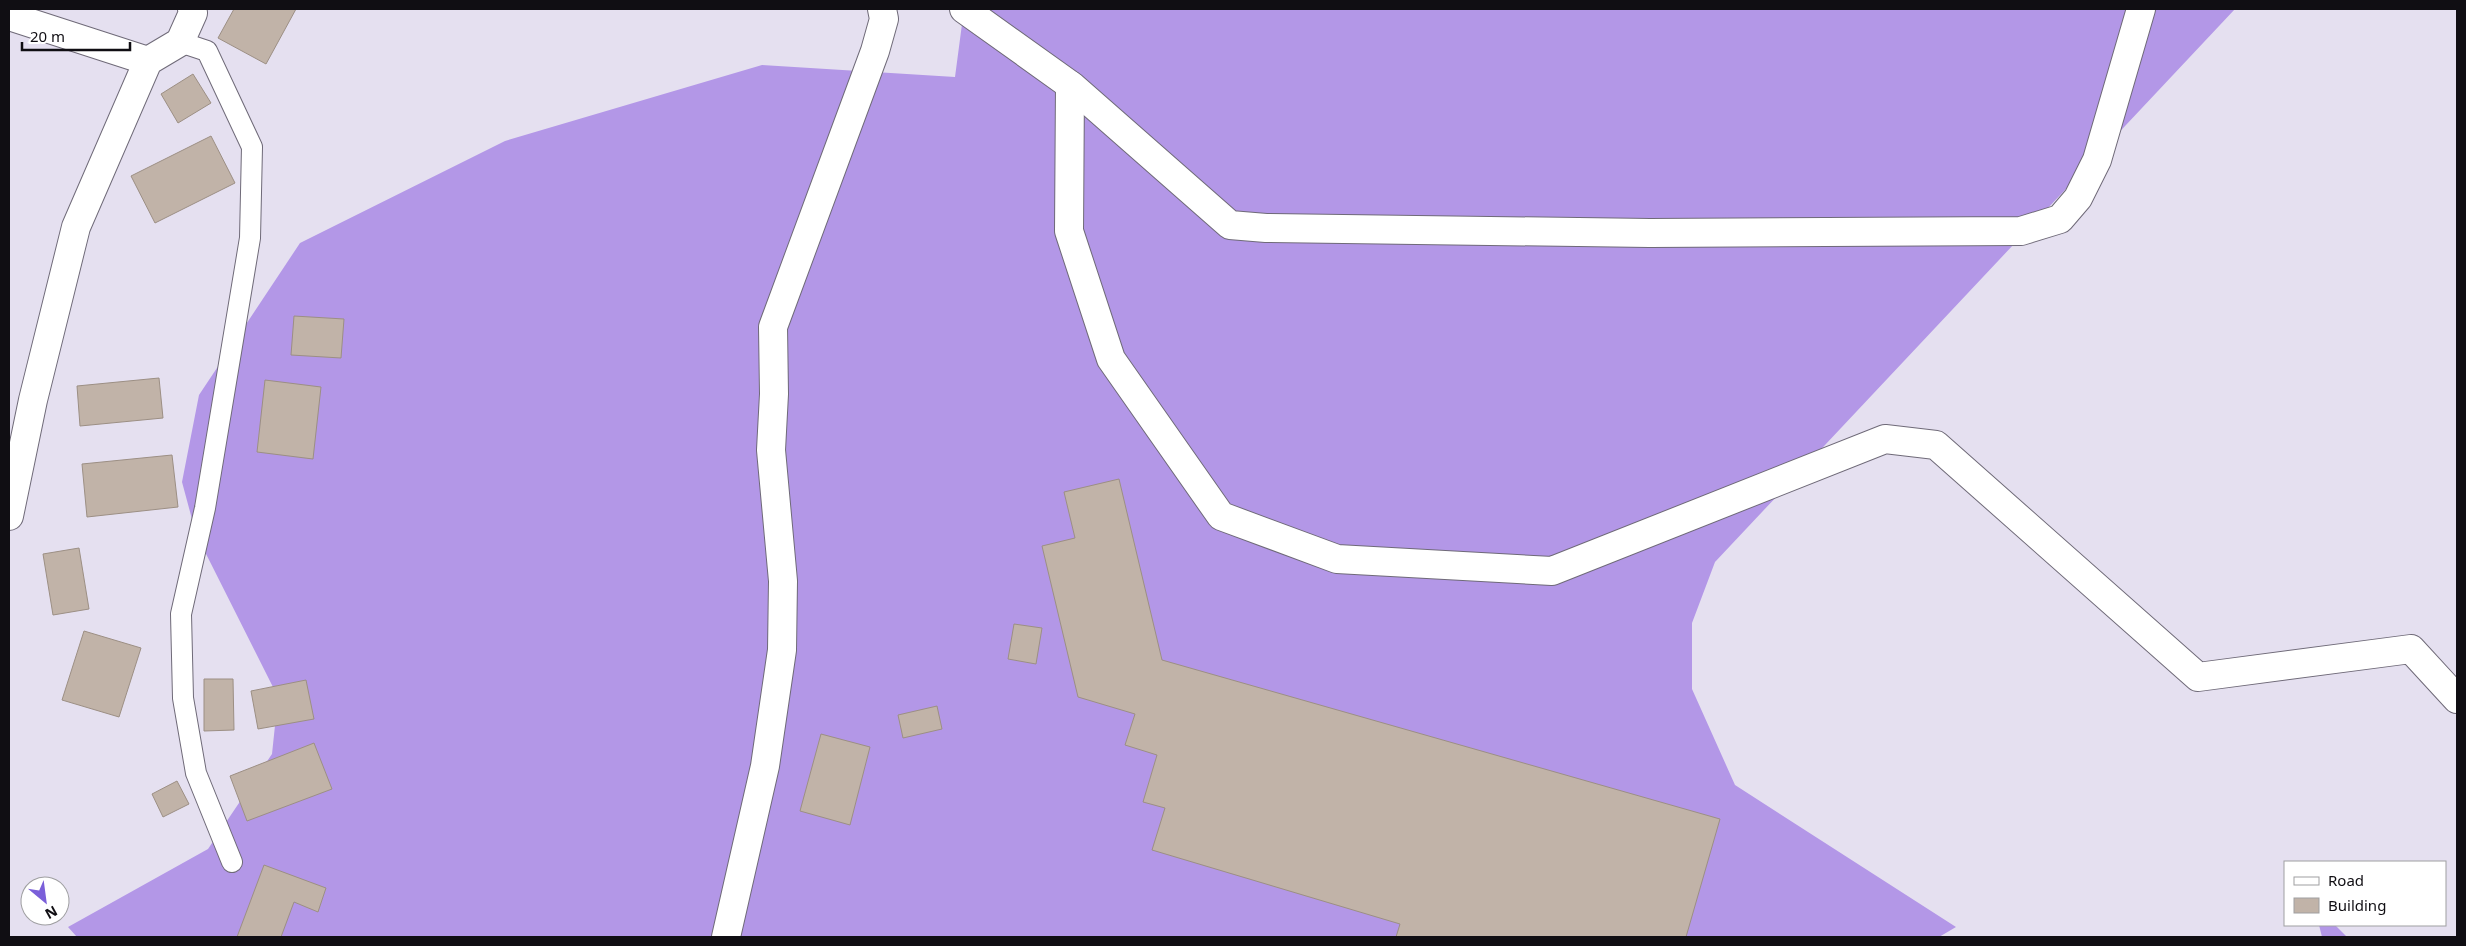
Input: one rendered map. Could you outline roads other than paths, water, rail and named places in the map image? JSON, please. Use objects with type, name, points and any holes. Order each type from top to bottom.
[{"type":"street","points":[[9,516],[32,400],[76,227],[148,62],[180,42],[193,14],[192,9]]},
{"type":"street","points":[[726,937],[765,766],[782,650],[783,581],[771,450],[774,394],[773,327],[875,51],[884,19],[882,9]]},
{"type":"street","points":[[964,9],[1070,85],[1230,225],[1266,228],[1650,233],[2021,231],[2060,219],[2078,198],[2097,160],[2141,9]]},
{"type":"street","points":[[9,16],[148,62]]},
{"type":"street","points":[[1070,85],[1069,231],[1112,359],[1220,516],[1337,559],[1552,571],[1885,440],[1936,446],[2198,677],[2411,649],[2457,699]]},
{"type":"lane","points":[[180,42],[207,51],[252,147],[250,238],[206,508],[181,614],[182,698],[196,772],[232,862]]}]
